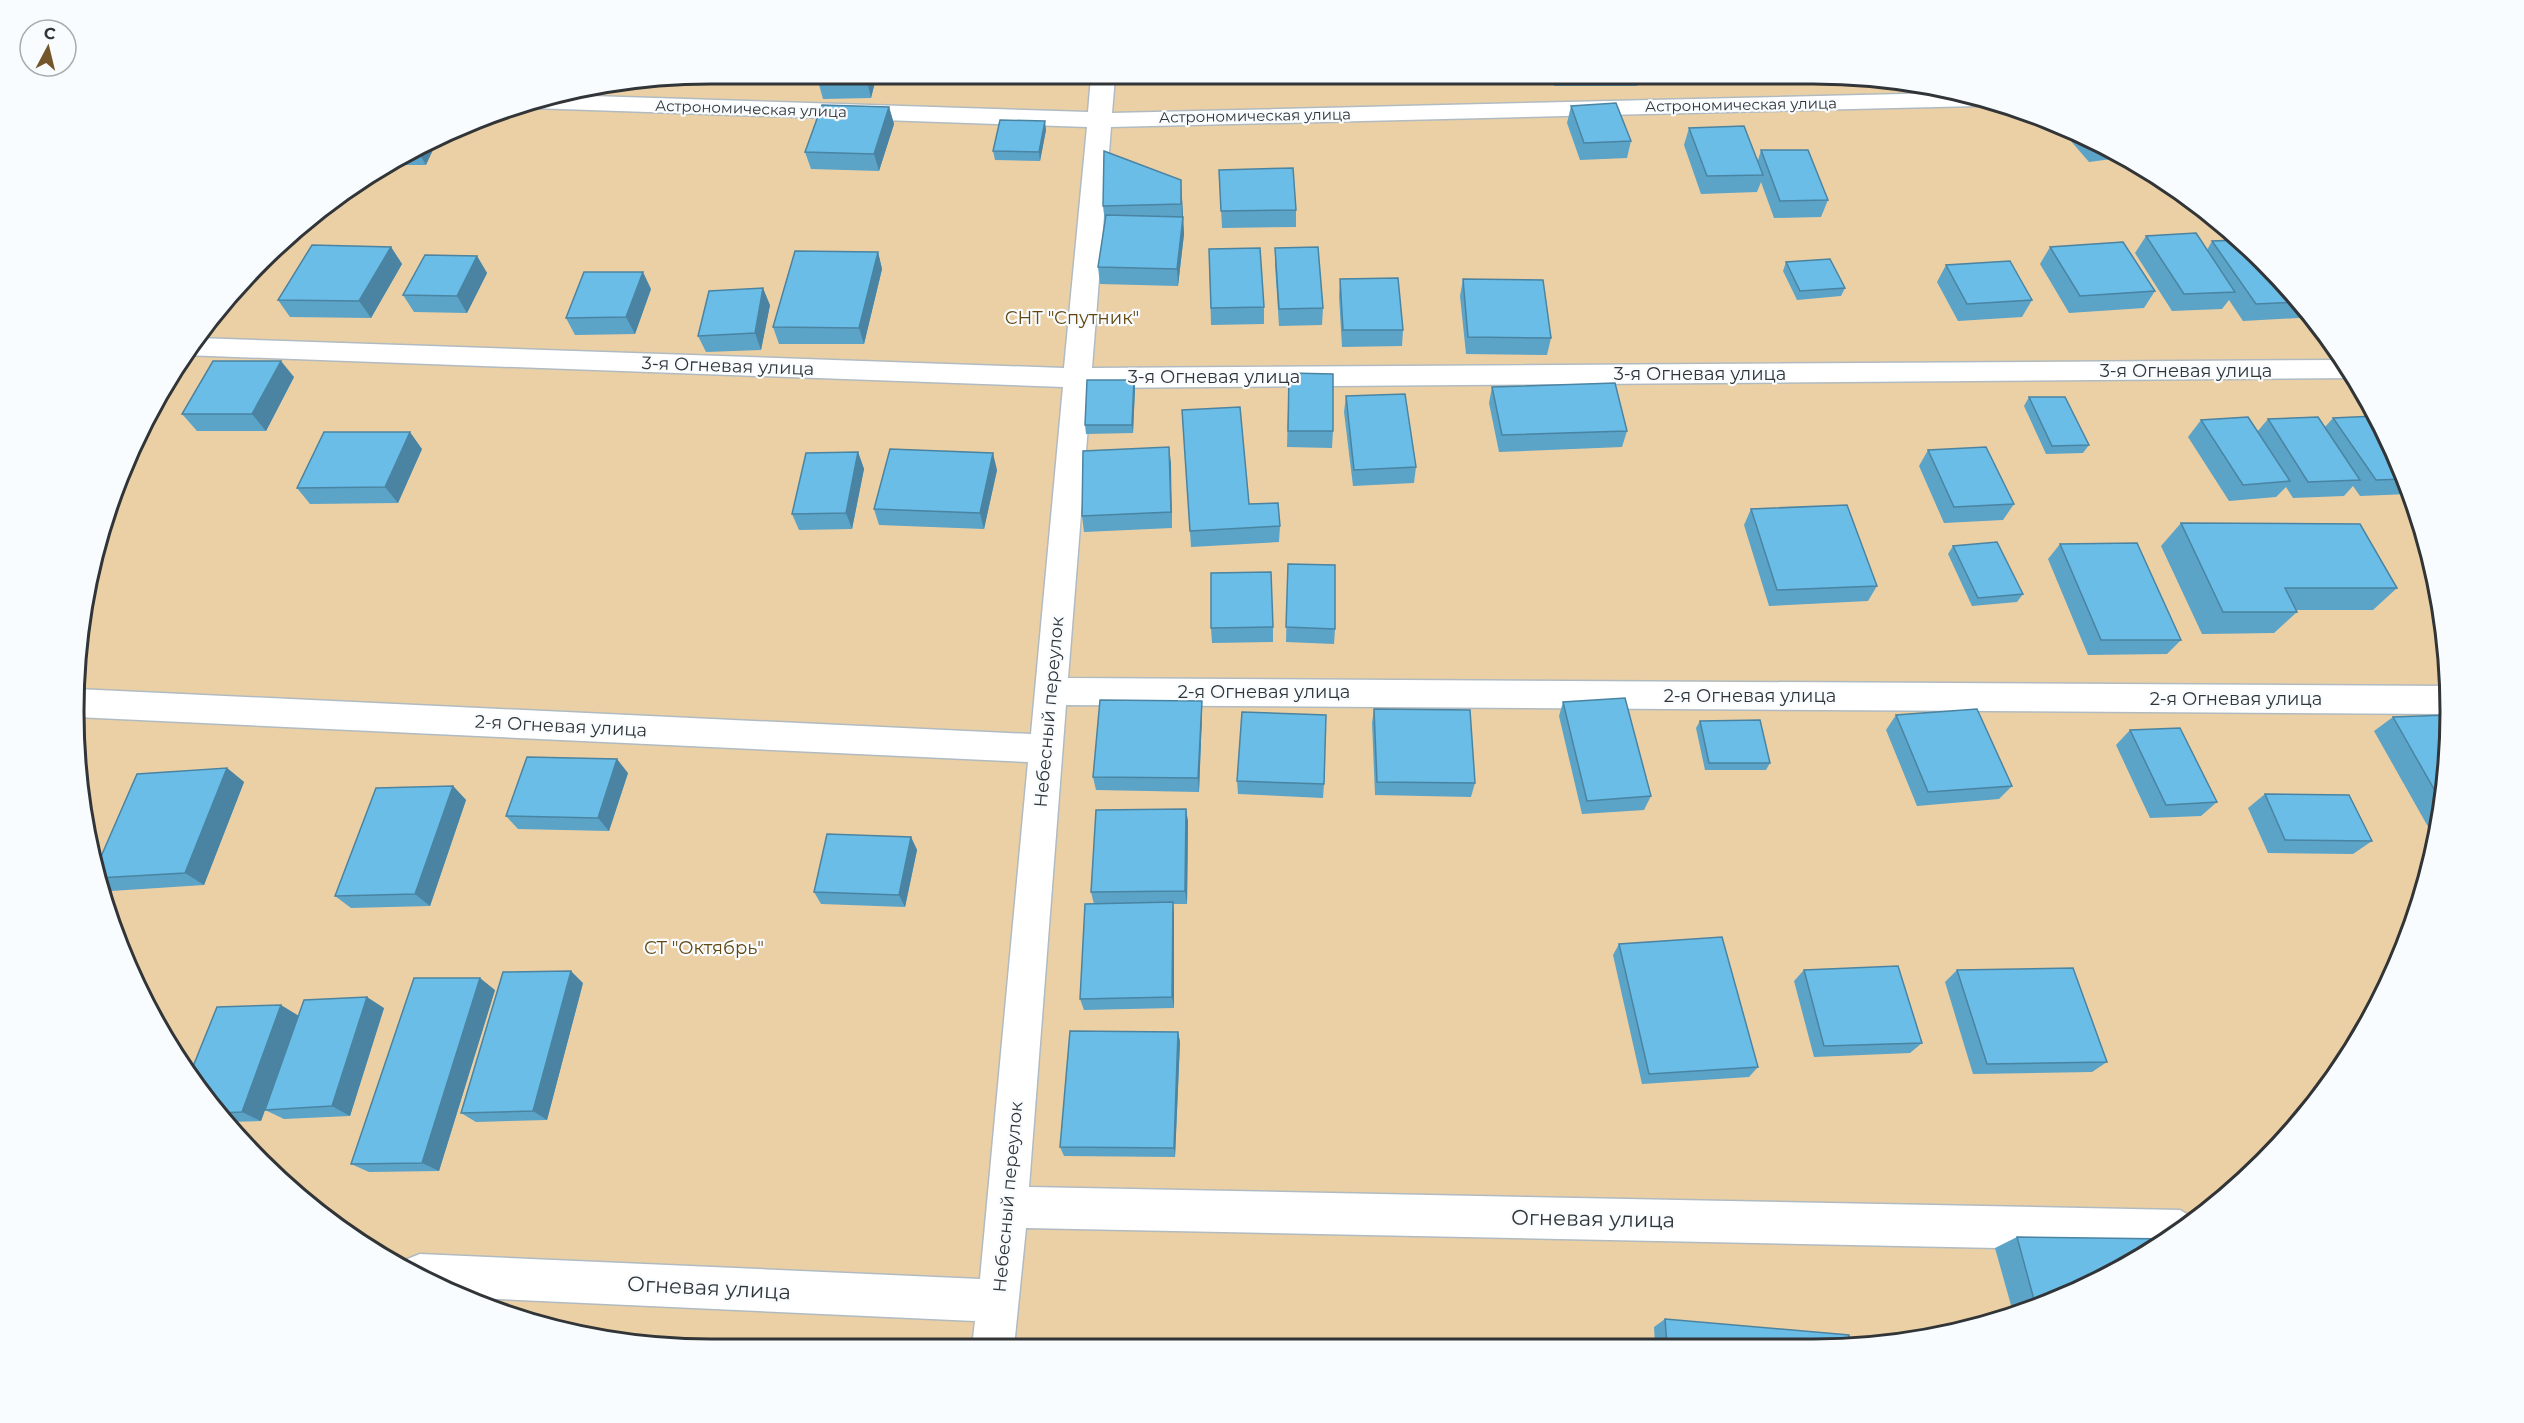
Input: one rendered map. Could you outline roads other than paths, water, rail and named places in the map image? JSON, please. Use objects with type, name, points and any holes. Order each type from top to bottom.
[{"type":"lane","name":"Небесный переулок","points":[[994,1339],[1103,84]]},
{"type":"lane","name":"Астрономическая улица","points":[[562,102],[1101,120],[1951,100]]},
{"type":"lane","name":"3-я Огневая улица","points":[[201,348],[1078,378],[2338,370]]},
{"type":"lane","name":"2-я Огневая улица","points":[[1051,691],[2440,700]]},
{"type":"lane","name":"2-я Огневая улица","points":[[84,703],[1046,749]]},
{"type":"lane","name":"Огневая улица","points":[[1007,1207],[2164,1231]]},
{"type":"lane","name":"Огневая улица","points":[[438,1276],[999,1301]]},
{"type":"park label","name":"СНТ \"Спутник\"","points":[[1072,318]]},
{"type":"park label","name":"СТ \"Октябрь\"","points":[[704,948]]}]
